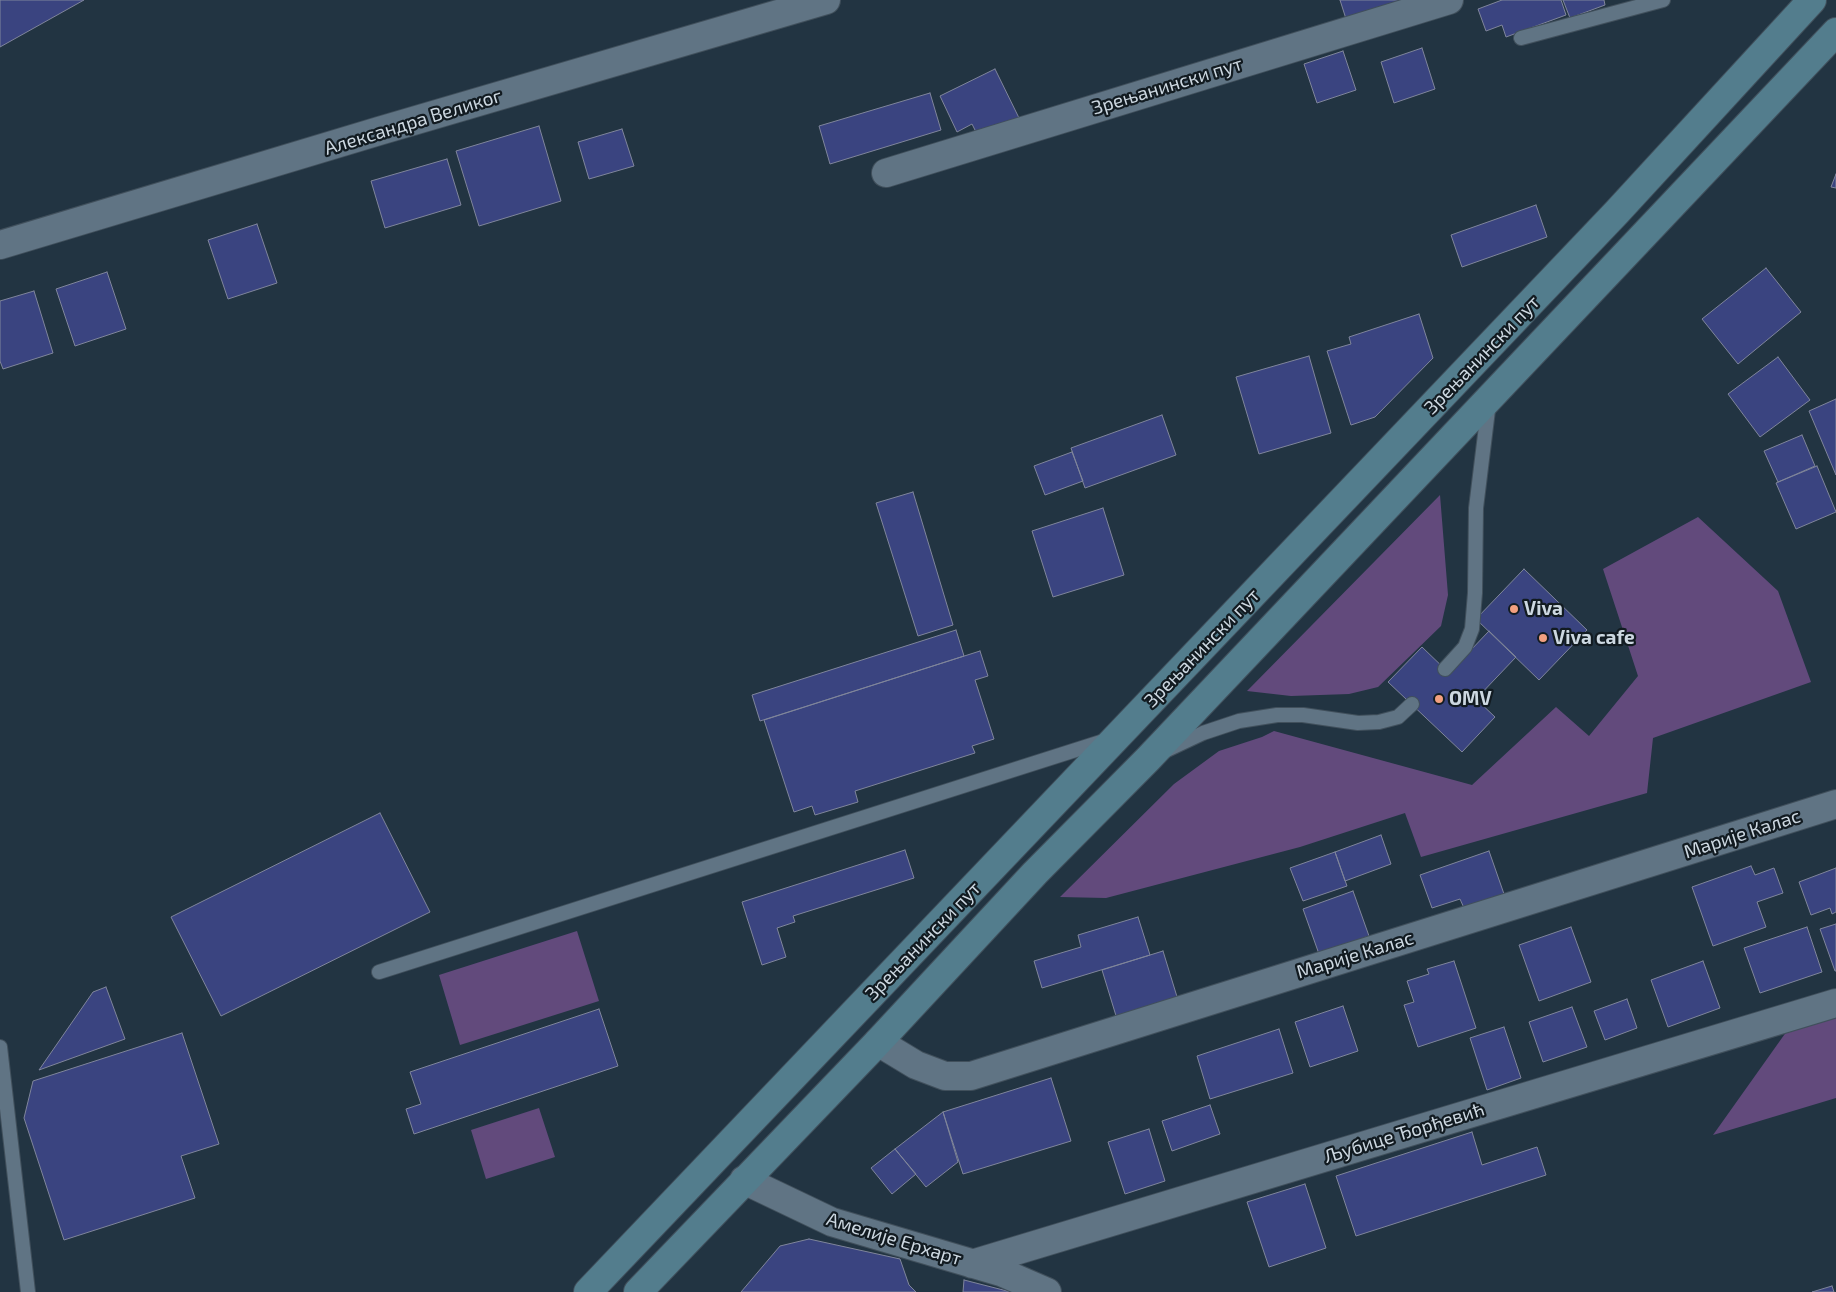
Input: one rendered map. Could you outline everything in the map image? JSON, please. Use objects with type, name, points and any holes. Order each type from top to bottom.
[{"type":"main road","name":"Зрењанински пут","points":[[588,1292],[1617,212],[1812,0]]},
{"type":"main road","name":"Зрењанински пут","points":[[638,1292],[878,1042],[1036,873],[1148,759],[1836,32]]},
{"type":"street","name":"Александра Великог","points":[[0,245],[379,131],[826,0]]},
{"type":"street","name":"Зрењанински пут","points":[[886,173],[1449,0]]},
{"type":"street","name":"Марије Калас","points":[[878,1042],[916,1065],[945,1076],[971,1076],[1836,804]]},
{"type":"street","name":"Љубице Ђорђевић","points":[[972,1264],[1836,1003]]},
{"type":"street","name":"Амелије Ерхарт","points":[[744,1180],[832,1222],[1001,1272],[1047,1292]]},
{"type":"lane","points":[[1520,38],[1663,0]]},
{"type":"lane","points":[[1445,669],[1465,647],[1472,629],[1476,593],[1476,508],[1489,398]]},
{"type":"lane","points":[[1148,759],[1203,733],[1239,721],[1277,715],[1304,715],[1358,724],[1379,722],[1398,717],[1412,704]]},
{"type":"lane","points":[[380,972],[1119,736]]},
{"type":"lane","points":[[0,1048],[28,1292]]},
{"type":"shaded area","points":[[1440,495],[1448,595],[1441,626],[1378,687],[1349,694],[1291,696],[1247,691]]},
{"type":"shaded area","points":[[1698,517],[1778,591],[1811,682],[1653,738],[1647,793],[1421,857],[1405,813],[1300,847],[1106,898],[1060,897],[1174,784],[1219,751],[1262,737],[1274,731],[1472,785],[1556,707],[1589,736],[1638,676],[1603,569]]},
{"type":"shaded area","points":[[577,931],[599,1001],[460,1045],[439,975]]},
{"type":"shaded area","points":[[1836,1003],[1836,1098],[1713,1135],[1799,1014]]},
{"type":"shaded area","points":[[539,1108],[555,1157],[486,1179],[471,1130]]},
{"type":"building","points":[[0,0],[84,0],[0,47]]},
{"type":"building","points":[[1340,0],[1400,0],[1401,3],[1347,22]]},
{"type":"building","points":[[1502,0],[1561,0],[1566,15],[1506,37],[1502,25],[1486,31],[1478,9]]},
{"type":"building","points":[[1563,0],[1604,0],[1605,5],[1570,18]]},
{"type":"building","points":[[1422,48],[1435,89],[1394,103],[1381,62]]},
{"type":"building","points":[[1343,51],[1356,90],[1317,103],[1304,64]]},
{"type":"building","points":[[995,69],[1021,122],[981,142],[972,124],[957,132],[940,96]]},
{"type":"building","points":[[930,93],[941,130],[830,164],[819,126]]},
{"type":"building","points":[[539,126],[561,201],[479,226],[456,151]]},
{"type":"building","points":[[622,129],[634,166],[589,179],[578,142]]},
{"type":"building","points":[[447,159],[461,205],[385,228],[371,181]]},
{"type":"building","points":[[1836,174],[1836,188],[1831,187]]},
{"type":"building","points":[[1536,205],[1547,237],[1462,267],[1451,235]]},
{"type":"building","points":[[257,224],[277,283],[228,299],[208,240]]},
{"type":"building","points":[[1766,268],[1801,312],[1738,364],[1702,319]]},
{"type":"building","points":[[107,272],[126,329],[75,346],[56,289]]},
{"type":"building","points":[[34,291],[53,353],[3,369],[0,361],[0,301]]},
{"type":"building","points":[[1419,314],[1433,358],[1375,417],[1351,425],[1327,351],[1351,344],[1349,337]]},
{"type":"building","points":[[1309,356],[1331,433],[1259,454],[1236,377]]},
{"type":"building","points":[[1778,357],[1810,400],[1760,437],[1728,394]]},
{"type":"building","points":[[1836,399],[1836,475],[1809,411]]},
{"type":"building","points":[[1162,415],[1176,455],[1085,488],[1071,448]]},
{"type":"building","points":[[1802,435],[1815,466],[1778,482],[1764,451]]},
{"type":"building","points":[[1072,452],[1083,481],[1045,495],[1034,466]]},
{"type":"building","points":[[1817,466],[1836,512],[1796,529],[1776,483]]},
{"type":"building","points":[[913,492],[953,625],[918,636],[876,503]]},
{"type":"building","points":[[1103,508],[1124,575],[1053,597],[1032,531]]},
{"type":"building","points":[[1524,569],[1587,630],[1539,680],[1476,619]]},
{"type":"building","points":[[956,630],[964,656],[760,721],[752,695]]},
{"type":"building","points":[[1489,631],[1516,657],[1476,699],[1495,717],[1462,752],[1388,682],[1422,647],[1449,673]]},
{"type":"building","points":[[980,651],[988,676],[975,680],[994,739],[972,746],[975,753],[855,791],[858,802],[815,815],[812,806],[794,812],[764,720]]},
{"type":"building","points":[[380,813],[430,912],[221,1016],[171,917]]},
{"type":"building","points":[[1381,835],[1391,864],[1345,881],[1335,852]]},
{"type":"building","points":[[905,850],[914,878],[793,916],[795,922],[777,928],[786,957],[762,965],[742,902]]},
{"type":"building","points":[[1489,851],[1504,894],[1464,908],[1460,899],[1432,908],[1420,875]]},
{"type":"building","points":[[1335,852],[1347,886],[1303,901],[1290,868]]},
{"type":"building","points":[[1751,866],[1755,875],[1774,868],[1783,893],[1757,902],[1766,927],[1713,946],[1692,887]]},
{"type":"building","points":[[1836,868],[1836,912],[1832,914],[1830,908],[1811,915],[1799,882]]},
{"type":"building","points":[[1353,891],[1369,936],[1319,954],[1303,909]]},
{"type":"building","points":[[1138,917],[1150,955],[1042,988],[1034,961],[1081,947],[1078,935]]},
{"type":"building","points":[[1836,924],[1836,971],[1835,971],[1820,929]]},
{"type":"building","points":[[1571,927],[1591,982],[1539,1001],[1519,945]]},
{"type":"building","points":[[1807,927],[1822,972],[1760,993],[1744,948]]},
{"type":"building","points":[[1163,951],[1178,1000],[1117,1019],[1102,970]]},
{"type":"building","points":[[1454,961],[1476,1028],[1418,1047],[1404,1005],[1414,1002],[1407,981],[1429,974],[1427,969]]},
{"type":"building","points":[[1703,961],[1720,1008],[1668,1027],[1651,980]]},
{"type":"building","points":[[106,987],[125,1039],[39,1070],[93,992]]},
{"type":"building","points":[[1627,999],[1637,1028],[1605,1040],[1594,1011]]},
{"type":"building","points":[[1343,1006],[1358,1051],[1310,1067],[1295,1022]]},
{"type":"building","points":[[1572,1007],[1587,1047],[1543,1062],[1529,1022]]},
{"type":"building","points":[[599,1009],[618,1066],[414,1134],[406,1109],[421,1104],[410,1072]]},
{"type":"building","points":[[1504,1027],[1521,1078],[1487,1090],[1470,1038]]},
{"type":"building","points":[[1279,1029],[1293,1073],[1210,1099],[1197,1056]]},
{"type":"building","points":[[182,1033],[219,1144],[181,1156],[195,1198],[64,1240],[24,1118],[33,1081]]},
{"type":"building","points":[[1051,1078],[1071,1141],[963,1174],[943,1112]]},
{"type":"building","points":[[1210,1105],[1220,1134],[1172,1151],[1162,1121]]},
{"type":"building","points":[[943,1112],[958,1162],[926,1187],[895,1149]]},
{"type":"building","points":[[1149,1129],[1165,1181],[1125,1194],[1108,1142]]},
{"type":"building","points":[[1472,1132],[1482,1165],[1537,1147],[1546,1175],[1356,1236],[1336,1176]]},
{"type":"building","points":[[895,1149],[916,1174],[892,1194],[871,1168]]},
{"type":"building","points":[[1305,1184],[1326,1248],[1269,1267],[1247,1202]]},
{"type":"building","points":[[809,1239],[900,1259],[909,1285],[916,1292],[741,1292],[780,1246]]},
{"type":"building","points":[[964,1280],[1011,1292],[963,1292]]},
{"type":"building","points":[[1832,1286],[1834,1292],[1812,1292]]},
{"type":"place","name":"Viva","points":[[1514,609]]},
{"type":"place","name":"Viva cafe","points":[[1543,638]]},
{"type":"place","name":"OMV","points":[[1439,699]]}]
